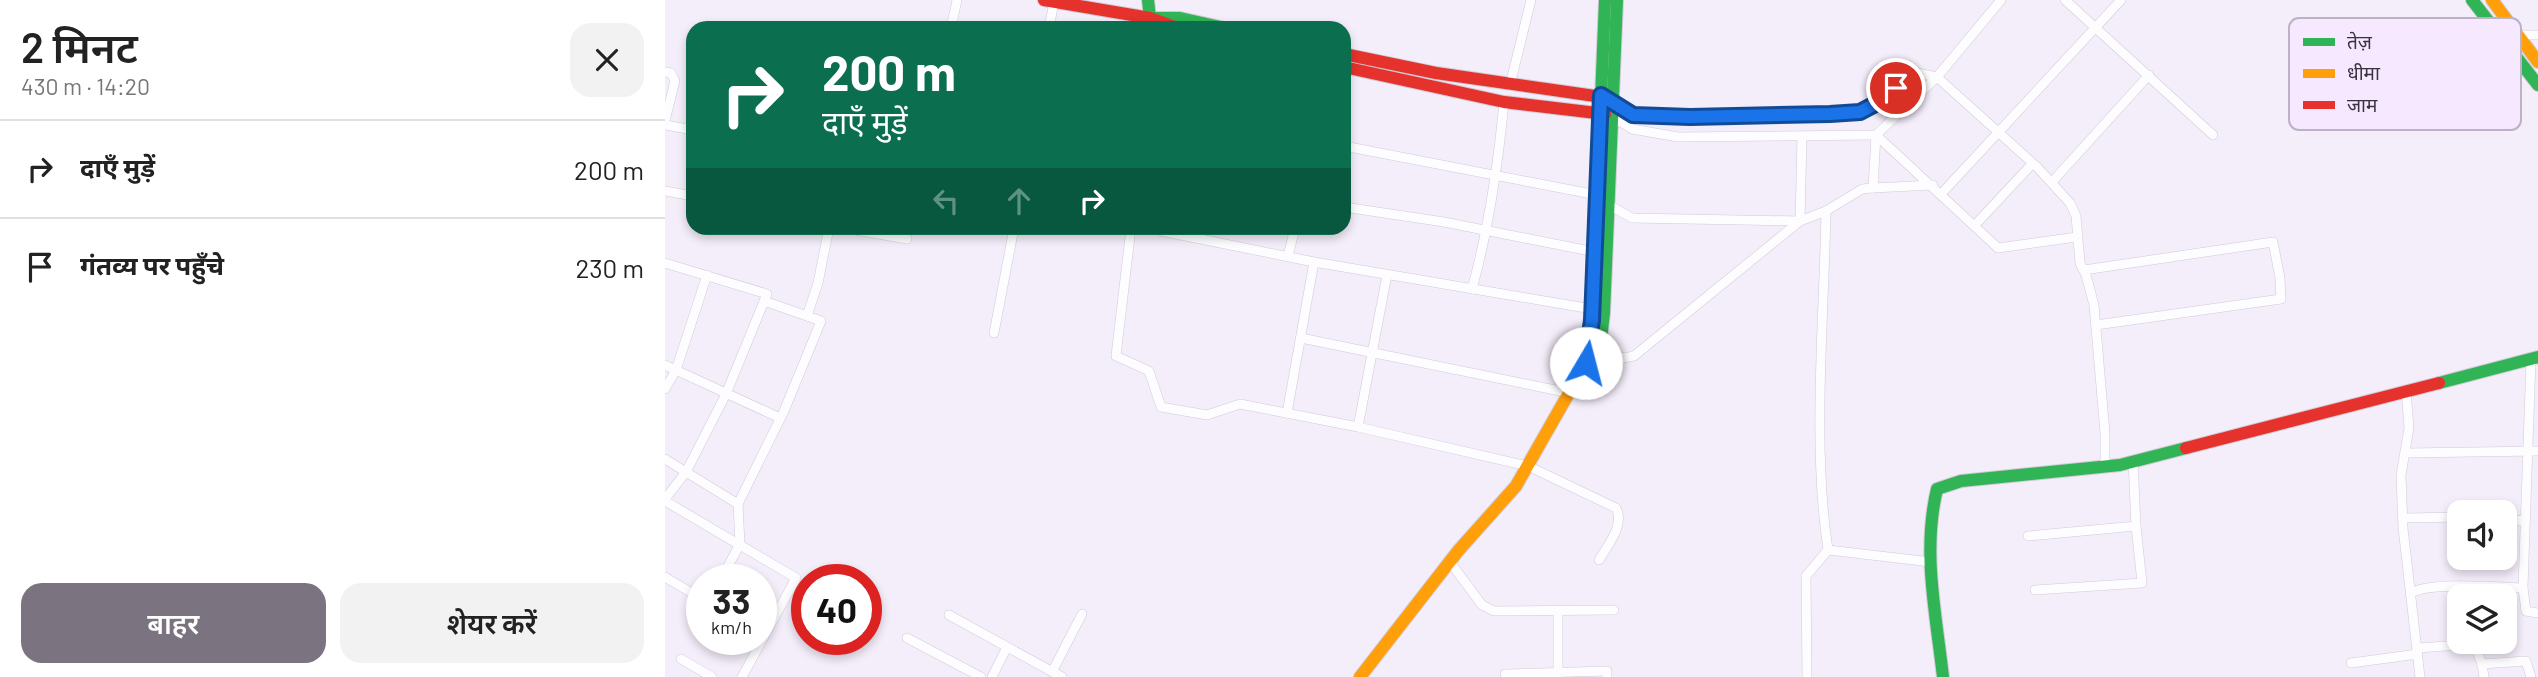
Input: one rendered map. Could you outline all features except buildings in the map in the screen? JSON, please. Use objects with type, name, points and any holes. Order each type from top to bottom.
[{"type":"street","points":[[952,21],[957,0]]},
{"type":"street","points":[[1149,0],[1151,21]]},
{"type":"street","points":[[1510,85],[1531,0]]},
{"type":"street","points":[[1605,0],[1607,98]]},
{"type":"street","points":[[1592,349],[1597,195],[1618,0]]},
{"type":"street","points":[[1873,188],[1877,135],[1937,77],[2001,0]]},
{"type":"street","points":[[2065,0],[2213,135]]},
{"type":"street","points":[[1942,193],[1999,135],[2121,0]]},
{"type":"street","points":[[2473,0],[2487,18]]},
{"type":"street","points":[[2492,0],[2505,18]]},
{"type":"street","points":[[1049,21],[1049,1],[1086,4],[1144,21]]},
{"type":"street","points":[[1162,21],[1179,18],[1193,21]]},
{"type":"street","points":[[2521,40],[2538,61]]},
{"type":"street","points":[[1351,55],[1510,85],[1607,98],[1633,115],[1690,117],[1860,112],[1879,102],[1912,72],[1937,77],[2052,182],[2070,203],[2075,216],[2096,325],[2105,466]]},
{"type":"street","points":[[2521,63],[2538,85]]},
{"type":"street","points":[[1351,69],[1504,102],[1606,115],[1632,130],[1678,136],[1877,135],[1998,248],[2077,237]]},
{"type":"street","points":[[665,72],[671,73],[675,81],[665,123],[686,128]]},
{"type":"street","points":[[2052,182],[2149,75]]},
{"type":"street","points":[[1472,289],[1488,231],[1497,176],[1504,102]]},
{"type":"street","points":[[1360,677],[1450,562],[1517,486],[1592,349],[1601,338],[1609,205],[1606,115]]},
{"type":"street","points":[[1800,221],[1802,137]]},
{"type":"street","points":[[1351,147],[1597,195]]},
{"type":"street","points":[[1975,225],[2032,164]]},
{"type":"street","points":[[1592,349],[1624,358],[1643,351],[1800,221],[1826,211],[1862,189],[1933,185]]},
{"type":"street","points":[[665,191],[686,195]]},
{"type":"street","points":[[1609,205],[1632,218],[1800,221]]},
{"type":"street","points":[[1351,208],[1595,252]]},
{"type":"street","points":[[1807,677],[1806,576],[1828,550],[1822,514],[1821,465],[1826,211]]},
{"type":"street","points":[[807,316],[827,235]]},
{"type":"street","points":[[884,235],[907,239]]},
{"type":"street","points":[[994,333],[1013,235]]},
{"type":"street","points":[[1130,235],[1116,356],[1149,371],[1161,407],[1207,415],[1240,404],[1358,427],[1528,466],[1616,508],[1620,516],[1618,525],[1599,560]]},
{"type":"street","points":[[1181,235],[1314,262],[1592,309]]},
{"type":"street","points":[[1288,256],[1293,235]]},
{"type":"street","points":[[2084,270],[2168,260],[2273,242],[2281,299],[2096,325]]},
{"type":"street","points":[[665,262],[767,294],[726,394],[686,472],[665,500],[773,564]]},
{"type":"street","points":[[1287,413],[1314,262]]},
{"type":"street","points":[[665,389],[675,370],[707,275]]},
{"type":"street","points":[[1358,427],[1387,275]]},
{"type":"street","points":[[729,564],[740,544],[738,504],[780,418],[821,321],[764,301]]},
{"type":"street","points":[[1301,338],[1570,393]]},
{"type":"street","points":[[1943,677],[1929,529],[1937,489],[1961,481],[2133,461],[2534,358],[2534,450],[2525,521],[2523,588],[2526,611],[2538,613]]},
{"type":"street","points":[[665,365],[780,418]]},
{"type":"street","points":[[2406,391],[2409,428],[2407,453],[2401,475],[2410,594],[2420,677]]},
{"type":"street","points":[[2407,453],[2534,450]]},
{"type":"street","points":[[665,459],[738,504]]},
{"type":"street","points":[[2035,590],[2142,583],[2133,461]]},
{"type":"street","points":[[2404,518],[2447,517]]},
{"type":"street","points":[[2517,520],[2525,521]]},
{"type":"street","points":[[2028,536],[2136,526]]},
{"type":"street","points":[[1828,550],[1931,562]]},
{"type":"street","points":[[1450,562],[1482,605],[1494,611],[1558,613],[1614,610]]},
{"type":"street","points":[[777,566],[796,578],[777,611]]},
{"type":"street","points":[[665,577],[686,589]]},
{"type":"street","points":[[2410,594],[2416,589],[2432,587],[2523,588]]},
{"type":"street","points":[[1558,613],[1558,675]]},
{"type":"street","points":[[1052,672],[1082,614]]},
{"type":"street","points":[[949,615],[1062,677]]},
{"type":"street","points":[[907,638],[981,677]]},
{"type":"street","points":[[2351,663],[2474,644],[2484,677]]},
{"type":"street","points":[[992,677],[1007,647]]},
{"type":"street","points":[[742,677],[753,655]]},
{"type":"street","points":[[681,659],[712,677]]},
{"type":"street","points":[[2482,664],[2526,661],[2531,677]]},
{"type":"street","points":[[1505,674],[1558,675],[1607,671],[1607,677]]},
{"type":"traffic: fast","points":[[1148,0],[1150,18]]},
{"type":"traffic: fast","points":[[1592,320],[1605,0]]},
{"type":"traffic: fast","points":[[1590,360],[1601,339],[1604,313],[1617,0]]},
{"type":"traffic: fast","points":[[2472,0],[2486,18]]},
{"type":"traffic: fast","points":[[1151,18],[1194,21]]},
{"type":"traffic: fast","points":[[2521,63],[2538,85]]},
{"type":"traffic: fast","points":[[2439,383],[2538,357]]},
{"type":"traffic: fast","points":[[1943,677],[1930,560],[1937,489],[1961,481],[2120,465],[2186,448]]},
{"type":"traffic: slow","points":[[2492,0],[2505,18]]},
{"type":"traffic: slow","points":[[2521,39],[2538,62]]},
{"type":"traffic: slow","points":[[1360,677],[1458,551],[1516,486],[1586,363],[1592,320]]},
{"type":"traffic: jam","points":[[1044,0],[1158,21]]},
{"type":"traffic: jam","points":[[1351,55],[1436,73],[1609,98]]},
{"type":"traffic: jam","points":[[1351,69],[1504,102],[1605,114]]},
{"type":"traffic: jam","points":[[2186,448],[2439,383]]},
{"type":"route","points":[[1586,363],[1592,320],[1601,95],[1613,100],[1633,115],[1690,117],[1830,114],[1860,112],[1879,102],[1896,88]]}]
